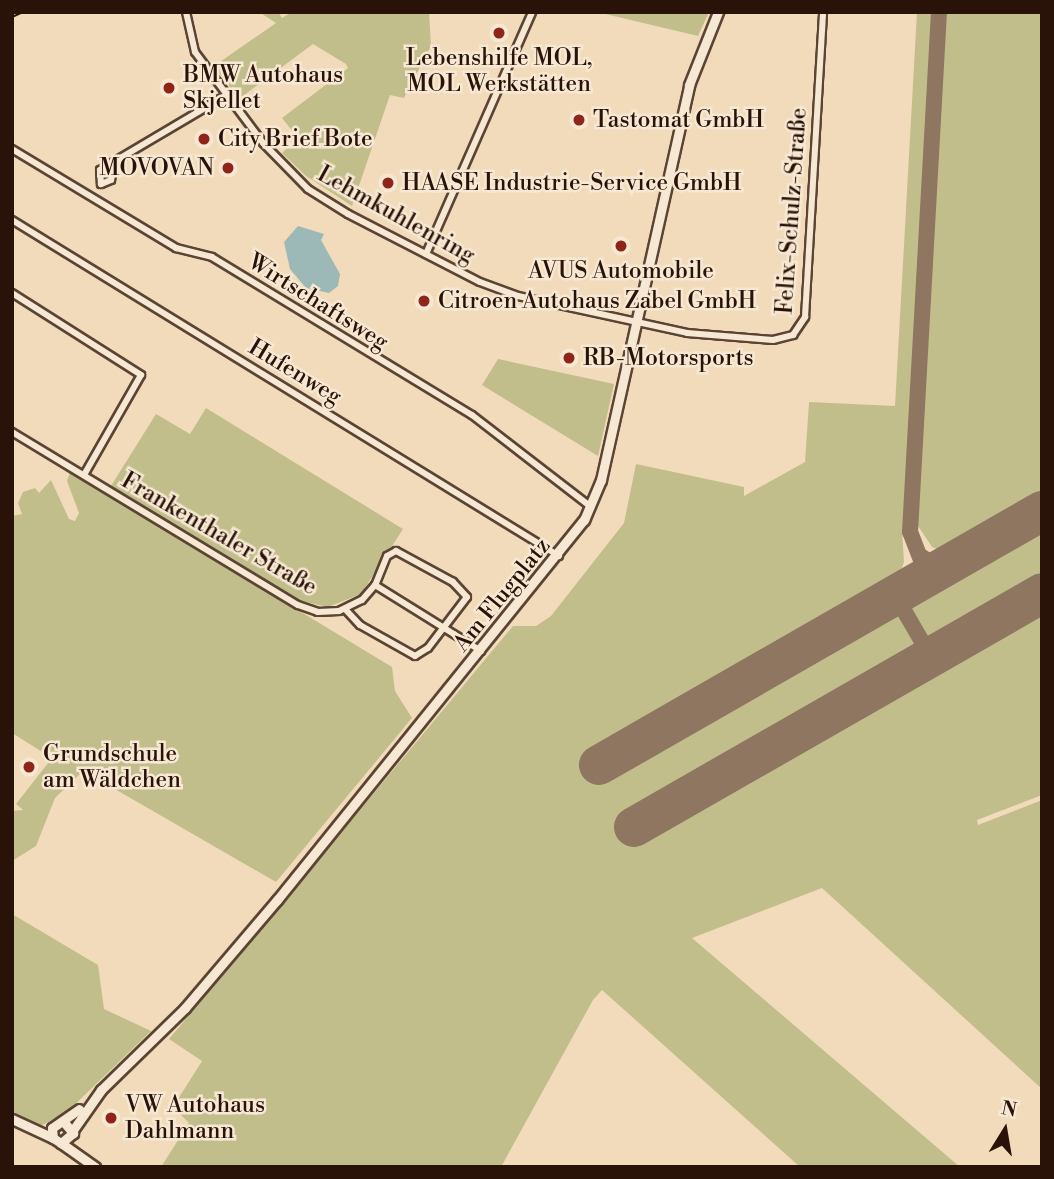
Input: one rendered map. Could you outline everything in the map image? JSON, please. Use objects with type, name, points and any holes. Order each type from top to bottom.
[{"type":"street","name":"Lehmkuhlenring","points":[[186,12],[191,45],[270,151],[308,189],[426,254],[502,291],[636,322]]},
{"type":"street","points":[[426,254],[532,12]]},
{"type":"street","name":"Am Flugplatz","points":[[53,1126],[101,1090],[163,1031],[230,956],[559,556],[591,507],[636,322],[686,94],[719,12]]},
{"type":"street","name":"Felix-Schulz-Straße","points":[[636,322],[700,335],[773,340],[790,336],[802,325],[822,12]]},
{"type":"street","points":[[114,162],[227,95]]},
{"type":"street","name":"Wirtschaftsweg","points":[[12,149],[176,248],[212,257],[472,415],[591,507]]},
{"type":"street","name":"Hufenweg","points":[[12,220],[559,556]]},
{"type":"street","points":[[12,293],[141,375],[84,475]]},
{"type":"street","name":"Frankenthaler Straße","points":[[12,432],[298,605],[318,612],[345,609]]},
{"type":"street","points":[[396,551],[453,582],[467,597],[444,628],[415,656],[360,625],[345,609],[375,585],[387,556],[396,551]]},
{"type":"street","points":[[375,585],[481,651]]},
{"type":"street","name":"Am Flugplatz","points":[[72,1133],[101,1090]]},
{"type":"street","points":[[12,1119],[39,1128],[53,1126],[57,1140]]},
{"type":"street","points":[[12,1119],[57,1140],[94,1166]]},
{"type":"street","points":[[63,1121],[94,1166]]},
{"type":"street","points":[[57,1140],[72,1133]]},
{"type":"shaded area","points":[[259,12],[278,12],[282,18],[292,12],[429,12],[431,46],[404,98],[390,95],[352,206],[306,176],[282,153],[298,138],[282,118],[348,68],[346,64],[313,44],[239,99],[214,66],[276,23]]},
{"type":"shaded area","points":[[597,12],[709,12],[698,36]]},
{"type":"shaded area","points":[[917,12],[934,12],[906,527],[902,531],[904,562],[898,579],[633,731],[629,725],[589,748],[609,781],[643,762],[640,755],[1042,525],[1042,795],[977,820],[978,825],[1042,800],[1042,1089],[822,888],[692,938],[960,1167],[800,1167],[602,990],[593,1000],[501,1167],[161,1167],[189,1123],[173,1107],[202,1061],[169,1039],[513,626],[536,626],[551,616],[624,523],[636,464],[744,487],[744,496],[805,462],[809,402],[895,406]]},
{"type":"shaded area","points":[[946,12],[1042,12],[1042,496],[945,552],[932,547],[916,523]]},
{"type":"shaded area","points":[[498,359],[614,384],[598,456],[482,385]]},
{"type":"shaded area","points":[[206,408],[403,529],[361,594],[328,607],[297,600],[111,486],[156,414],[190,434]]},
{"type":"shaded area","points":[[70,472],[392,667],[395,691],[412,718],[276,882],[94,777],[79,775],[55,798],[36,846],[12,861],[12,811],[23,810],[16,804],[52,758],[12,733],[12,516],[22,514],[18,503],[23,492],[35,488],[39,493],[51,480],[69,519],[75,521],[79,513],[67,481]]},
{"type":"shaded area","points":[[12,914],[98,965],[104,1009],[151,1031],[66,1113],[40,1126],[12,1115]]},
{"type":"water","points":[[298,226],[324,234],[321,240],[340,274],[338,286],[329,293],[306,288],[290,269],[284,242]]},
{"type":"taxiway","points":[[914,584],[924,568],[910,532],[939,12]]},
{"type":"taxiway","points":[[922,557],[934,565],[949,564]]},
{"type":"taxiway","points":[[895,595],[931,657]]},
{"type":"runway","points":[[599,765],[1042,511]]},
{"type":"runway","points":[[634,827],[1042,593]]},
{"type":"tram line","points":[[12,17],[23,12]]},
{"type":"place","name":"Lebenshilfe MOL, MOL Werkstätten","points":[[499,33]]},
{"type":"place","name":"BMW Autohaus Skjellet","points":[[169,88]]},
{"type":"place","name":"Tastomat GmbH","points":[[579,120]]},
{"type":"place","name":"City Brief Bote","points":[[204,139]]},
{"type":"place","name":"MOVOVAN","points":[[228,168]]},
{"type":"place","name":"HAASE Industrie-Service GmbH","points":[[388,183]]},
{"type":"place","name":"AVUS Automobile","points":[[621,246]]},
{"type":"place","name":"Citroen Autohaus Zabel GmbH","points":[[424,301]]},
{"type":"place","name":"RB-Motorsports","points":[[569,358]]},
{"type":"place","name":"Grundschule am Wäldchen","points":[[29,767]]},
{"type":"place","name":"VW Autohaus Dahlmann","points":[[111,1118]]}]
